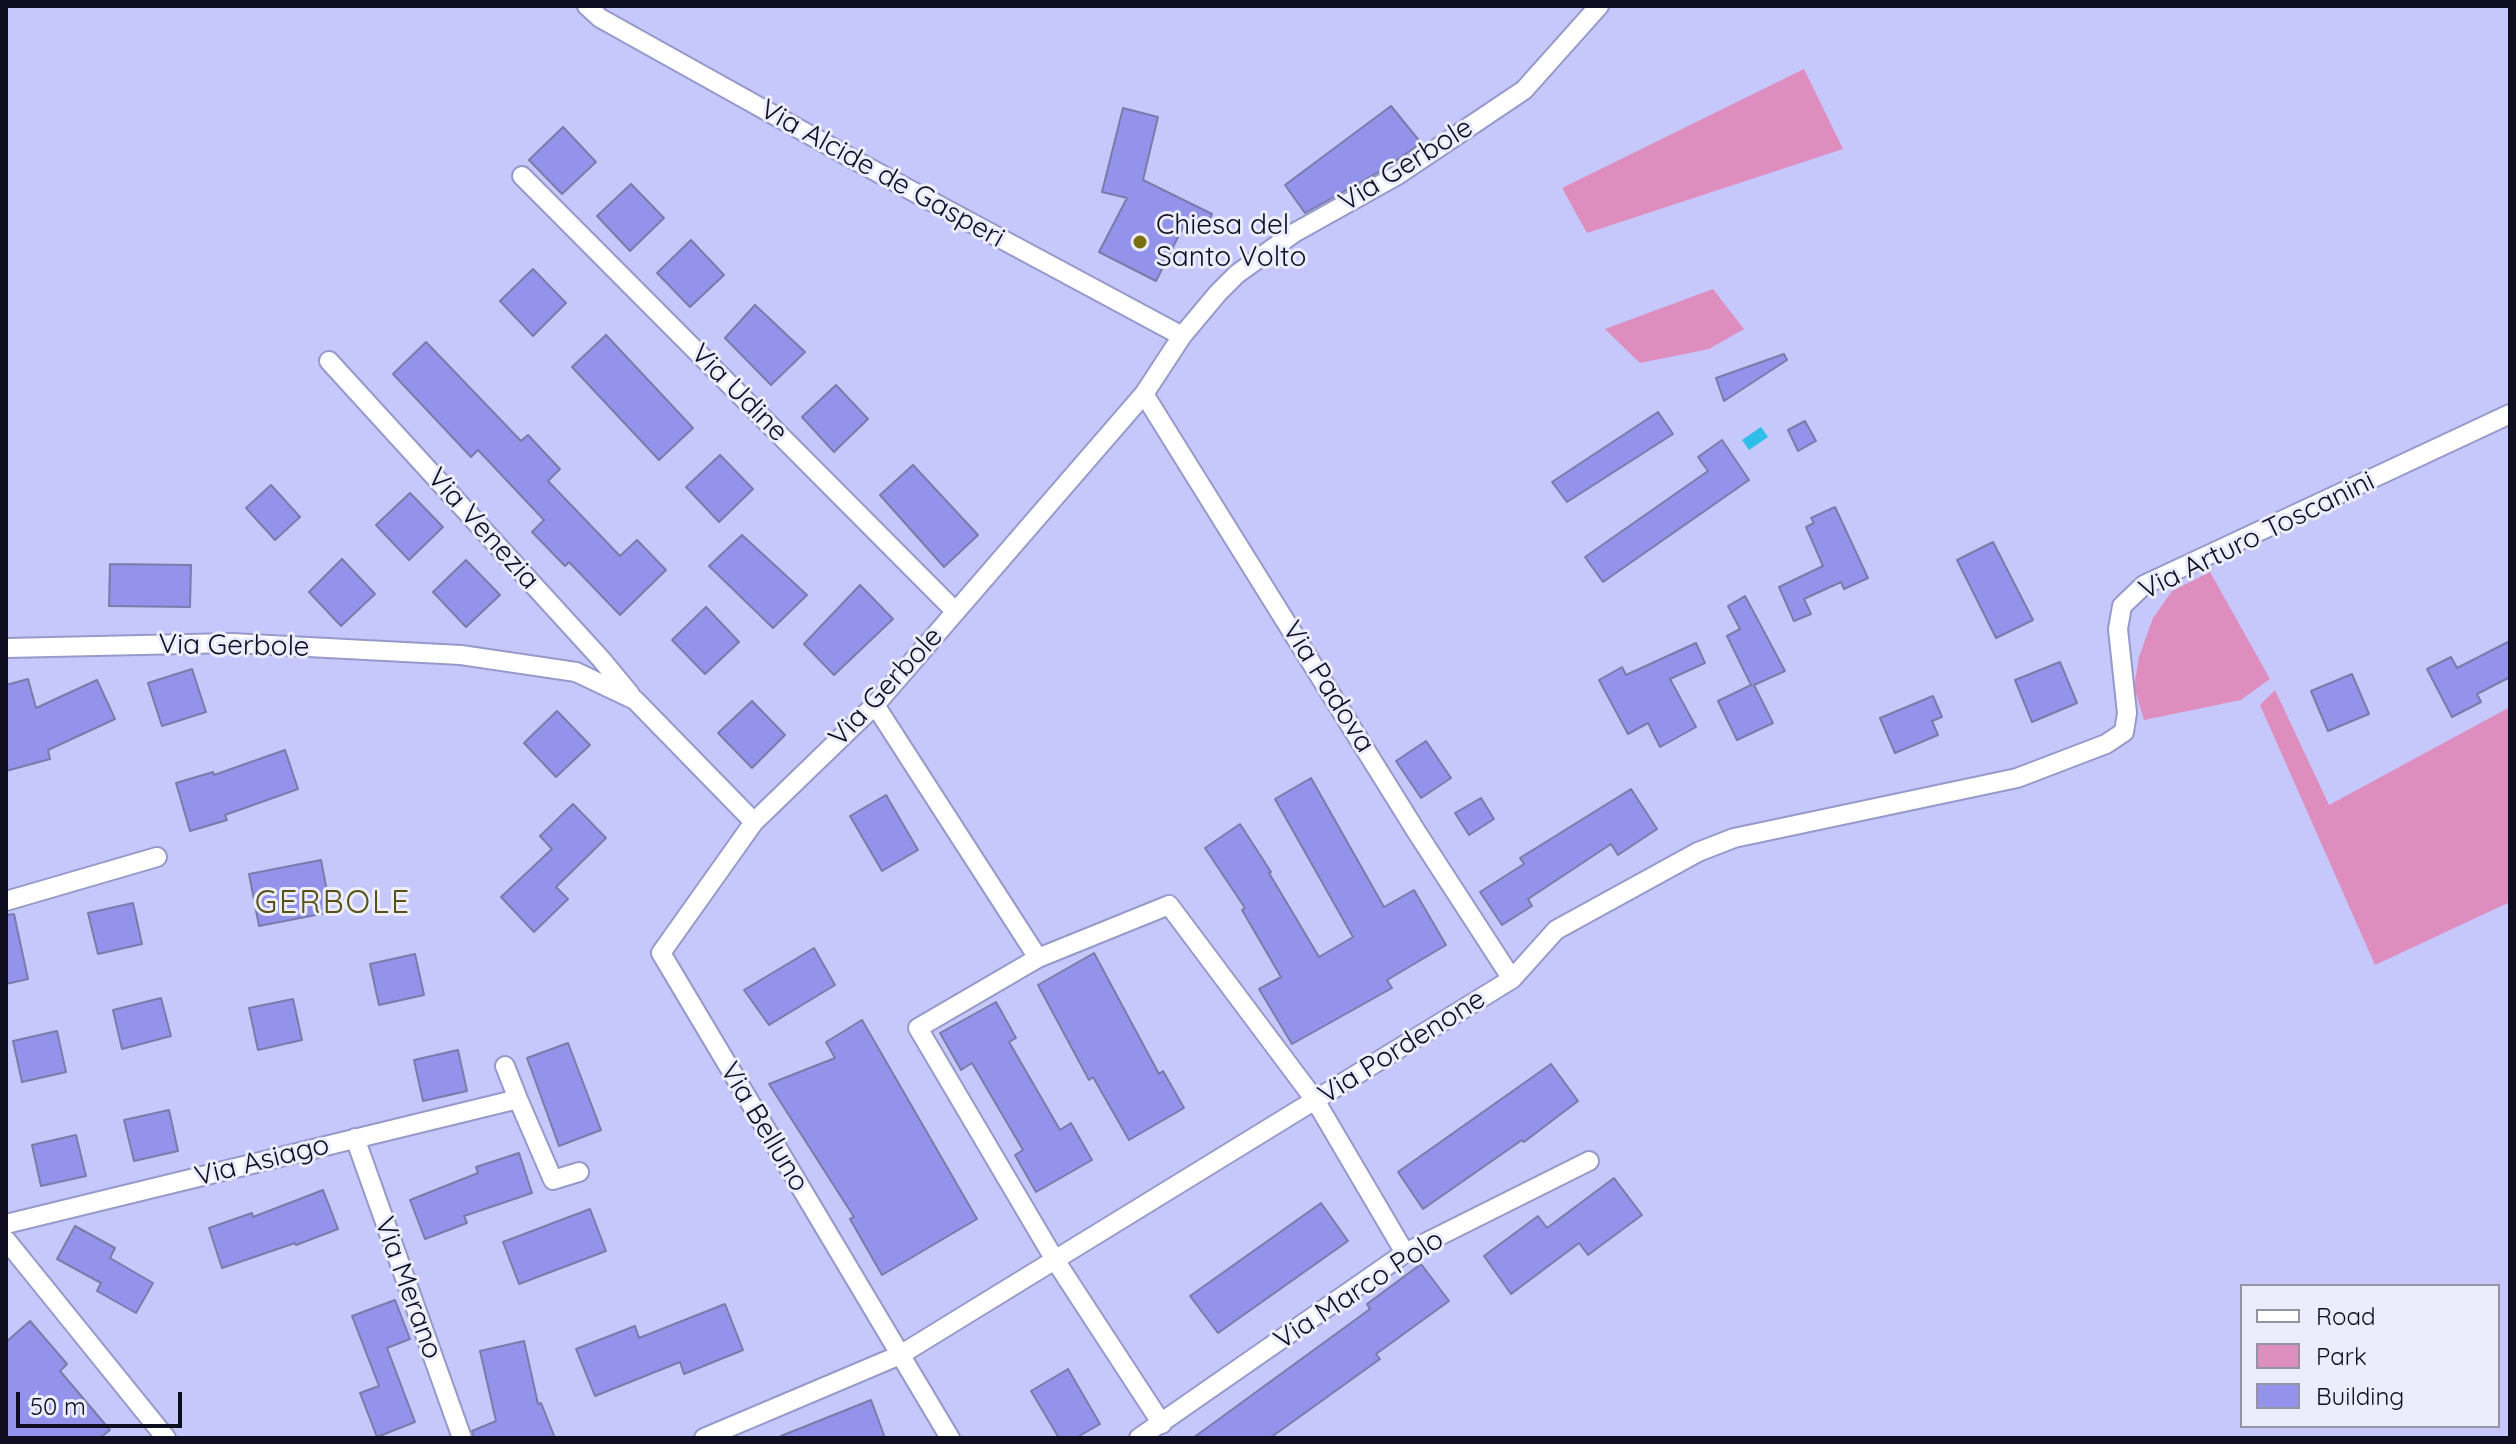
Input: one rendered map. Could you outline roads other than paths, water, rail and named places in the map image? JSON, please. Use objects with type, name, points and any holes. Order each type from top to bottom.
[{"type":"street","name":"Via Alcide de Gasperi","points":[[587,6],[600,18],[846,155],[1182,336]]},
{"type":"street","name":"Via Gerbole","points":[[6,648],[232,643],[461,655],[576,672],[635,700],[754,822],[875,705],[1144,394],[1182,336],[1237,274],[1294,233],[1396,176],[1524,90],[1599,6]]},
{"type":"street","name":"Via Udine","points":[[522,176],[955,611]]},
{"type":"street","name":"Via Venezia","points":[[329,361],[635,700]]},
{"type":"street","name":"Via Padova","points":[[1144,394],[1416,831],[1512,979]]},
{"type":"street","name":"Via Arturo Toscanini","points":[[2124,732],[2127,713],[2118,629],[2122,606],[2144,585],[2510,414]]},
{"type":"street","points":[[875,705],[1038,958]]},
{"type":"street","name":"Via Pordenone","points":[[704,1438],[900,1355],[1512,979],[1556,930],[1698,852],[1734,838],[2017,778],[2106,744],[2124,732]]},
{"type":"street","name":"Via Belluno","points":[[754,822],[661,953],[950,1438]]},
{"type":"street","points":[[6,901],[157,857]]},
{"type":"street","points":[[1162,1424],[1055,1260],[918,1028],[1038,958],[1169,905],[1315,1100],[1405,1253]]},
{"type":"street","points":[[505,1066],[553,1180],[579,1172]]},
{"type":"street","name":"Via Asiago","points":[[6,1224],[518,1099]]},
{"type":"street","name":"Via Merano","points":[[355,1138],[462,1438]]},
{"type":"street","name":"Via Marco Polo","points":[[1139,1438],[1405,1253],[1589,1161]]},
{"type":"street","points":[[6,1240],[166,1438]]},
{"type":"water","points":[[1761,427],[1768,437],[1749,450],[1742,440]]},
{"type":"place","name":"Chiesa del Santo Volto","points":[[1140,242]]},
{"type":"district","name":"GERBOLE","points":[[333,903]]}]
